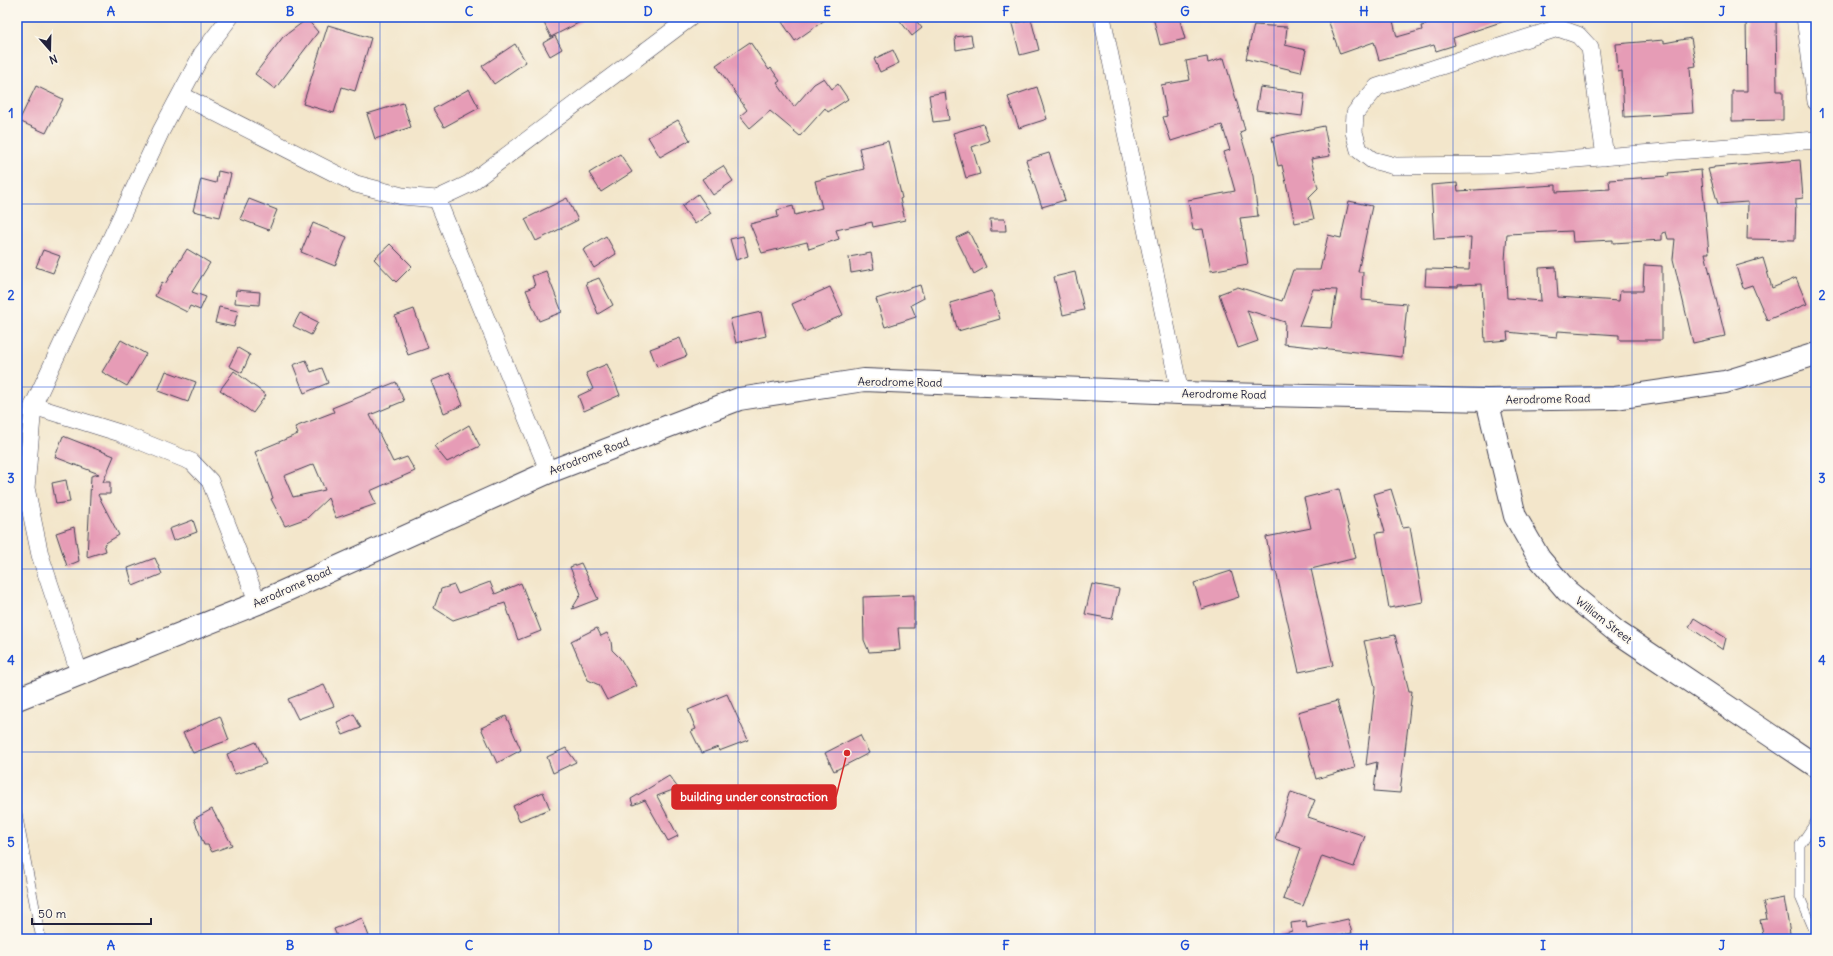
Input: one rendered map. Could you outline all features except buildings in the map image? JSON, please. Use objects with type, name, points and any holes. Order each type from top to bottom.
[{"type":"street","points":[[80,675],[40,556],[26,488],[32,406],[161,131],[202,54],[230,17]]},
{"type":"street","points":[[181,95],[356,184],[402,196],[437,199],[469,184],[691,17]]},
{"type":"street","points":[[1102,17],[1180,393]]},
{"type":"street","points":[[1805,17],[1816,102]]},
{"type":"street","points":[[1605,157],[1590,48],[1578,35],[1558,28],[1377,87],[1355,113],[1354,132],[1359,150],[1372,160],[1395,166],[1501,166],[1816,140]]},
{"type":"street","points":[[437,199],[549,472]]},
{"type":"street","name":"Aerodrome Road","points":[[17,699],[258,603],[549,472],[739,399],[864,380],[1180,393],[1487,400],[1615,398],[1725,382],[1816,354]]},
{"type":"street","name":"William Street","points":[[1487,400],[1515,516],[1539,558],[1568,591],[1617,632],[1816,766]]},
{"type":"street","points":[[32,406],[120,433],[192,462],[210,481],[258,603]]},
{"type":"lane","points":[[17,813],[41,939]]},
{"type":"lane","points":[[1816,821],[1800,845],[1800,896],[1816,935]]},
{"type":"place","name":"building under constraction","points":[[847,753]]}]
